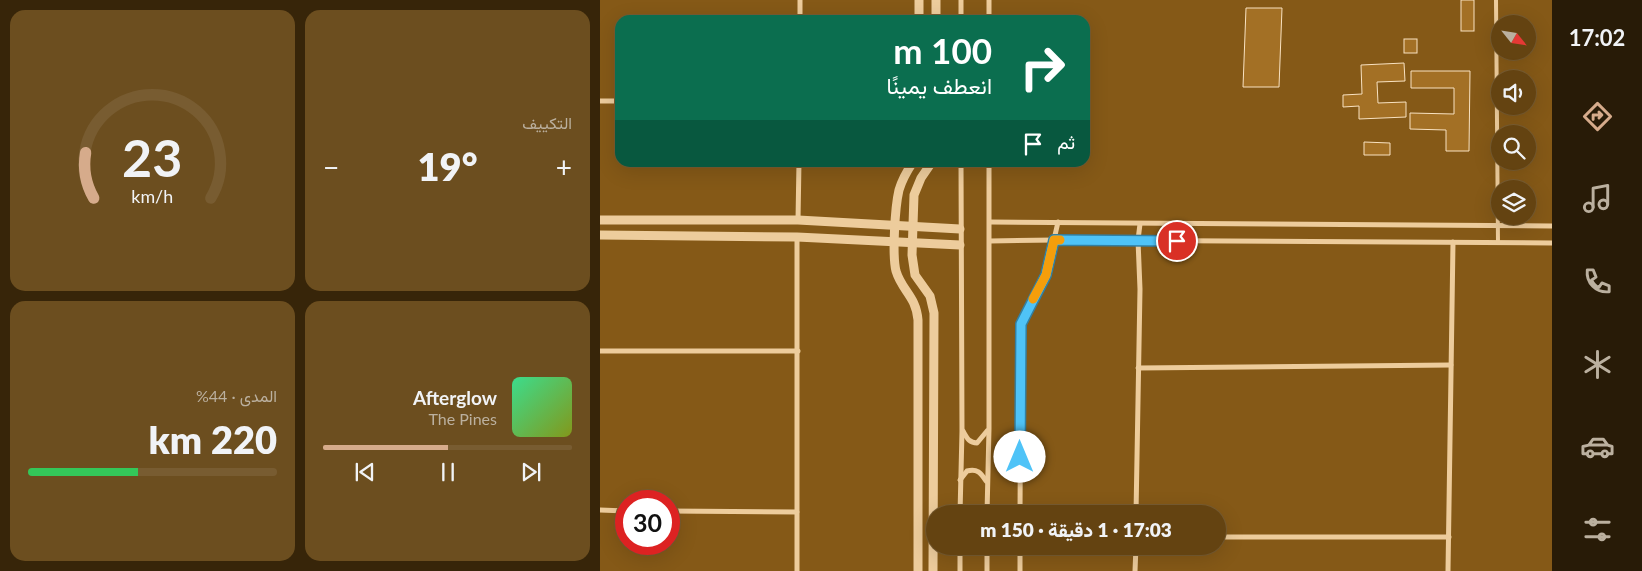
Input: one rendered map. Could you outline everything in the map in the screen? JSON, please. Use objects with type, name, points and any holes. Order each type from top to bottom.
[{"type":"street","points":[[800,0],[800,15]]},
{"type":"street","points":[[919,0],[919,15],[936,10]]},
{"type":"street","points":[[936,0],[936,15]]},
{"type":"street","points":[[961,0],[962,15]]},
{"type":"street","points":[[989,0],[989,15]]},
{"type":"street","points":[[600,101],[615,102]]},
{"type":"street","points":[[798,220],[799,167]]},
{"type":"street","points":[[910,167],[903,178],[899,191],[895,241],[896,271],[915,304],[918,320],[918,571]]},
{"type":"street","points":[[929,167],[914,195],[912,265],[915,275],[930,296],[934,313],[933,571]]},
{"type":"street","points":[[960,505],[962,431],[961,167]]},
{"type":"street","points":[[987,505],[989,429],[989,167]]},
{"type":"street","points":[[600,220],[798,220],[960,229]]},
{"type":"street","points":[[990,222],[1552,226]]},
{"type":"street","points":[[1020,505],[1021,324],[1046,275],[1058,222]]},
{"type":"street","points":[[1136,505],[1140,289],[1138,240],[1140,224]]},
{"type":"street","points":[[600,235],[798,237],[960,245]]},
{"type":"street","points":[[797,571],[798,237]]},
{"type":"street","points":[[990,241],[1138,240],[1552,243]]},
{"type":"street","points":[[1448,571],[1453,242]]},
{"type":"street","points":[[600,351],[798,351]]},
{"type":"street","points":[[1138,368],[1450,364]]},
{"type":"street","points":[[962,431],[969,441],[977,443],[989,429]]},
{"type":"street","points":[[918,466],[934,466]]},
{"type":"street","points":[[960,480],[967,472],[975,470],[986,481]]},
{"type":"street","points":[[600,510],[615,511]]},
{"type":"street","points":[[680,511],[797,512]]},
{"type":"street","points":[[1226,537],[1449,537]]},
{"type":"street","points":[[960,555],[960,571]]},
{"type":"street","points":[[987,555],[987,571]]},
{"type":"street","points":[[1020,555],[1020,571]]},
{"type":"street","points":[[1135,571],[1136,555]]},
{"type":"lane","points":[[1496,0],[1498,243]]},
{"type":"building","points":[[1461,0],[1474,0],[1474,31],[1461,31]]},
{"type":"building","points":[[1246,8],[1282,8],[1279,87],[1243,87]]},
{"type":"building","points":[[1404,39],[1417,39],[1417,53],[1404,53]]},
{"type":"building","points":[[1404,63],[1405,81],[1377,82],[1378,103],[1406,102],[1406,117],[1359,119],[1359,106],[1343,107],[1343,95],[1362,94],[1361,65]]},
{"type":"building","points":[[1411,71],[1470,71],[1469,151],[1446,151],[1446,130],[1410,129],[1410,113],[1454,114],[1454,88],[1411,88]]},
{"type":"building","points":[[1364,142],[1390,143],[1390,155],[1364,155]]},
{"type":"slow traffic","points":[[1033,299],[1046,275],[1054,240],[1060,240]]},
{"type":"route","points":[[1020,457],[1021,324],[1046,275],[1054,240],[1177,241]]}]
